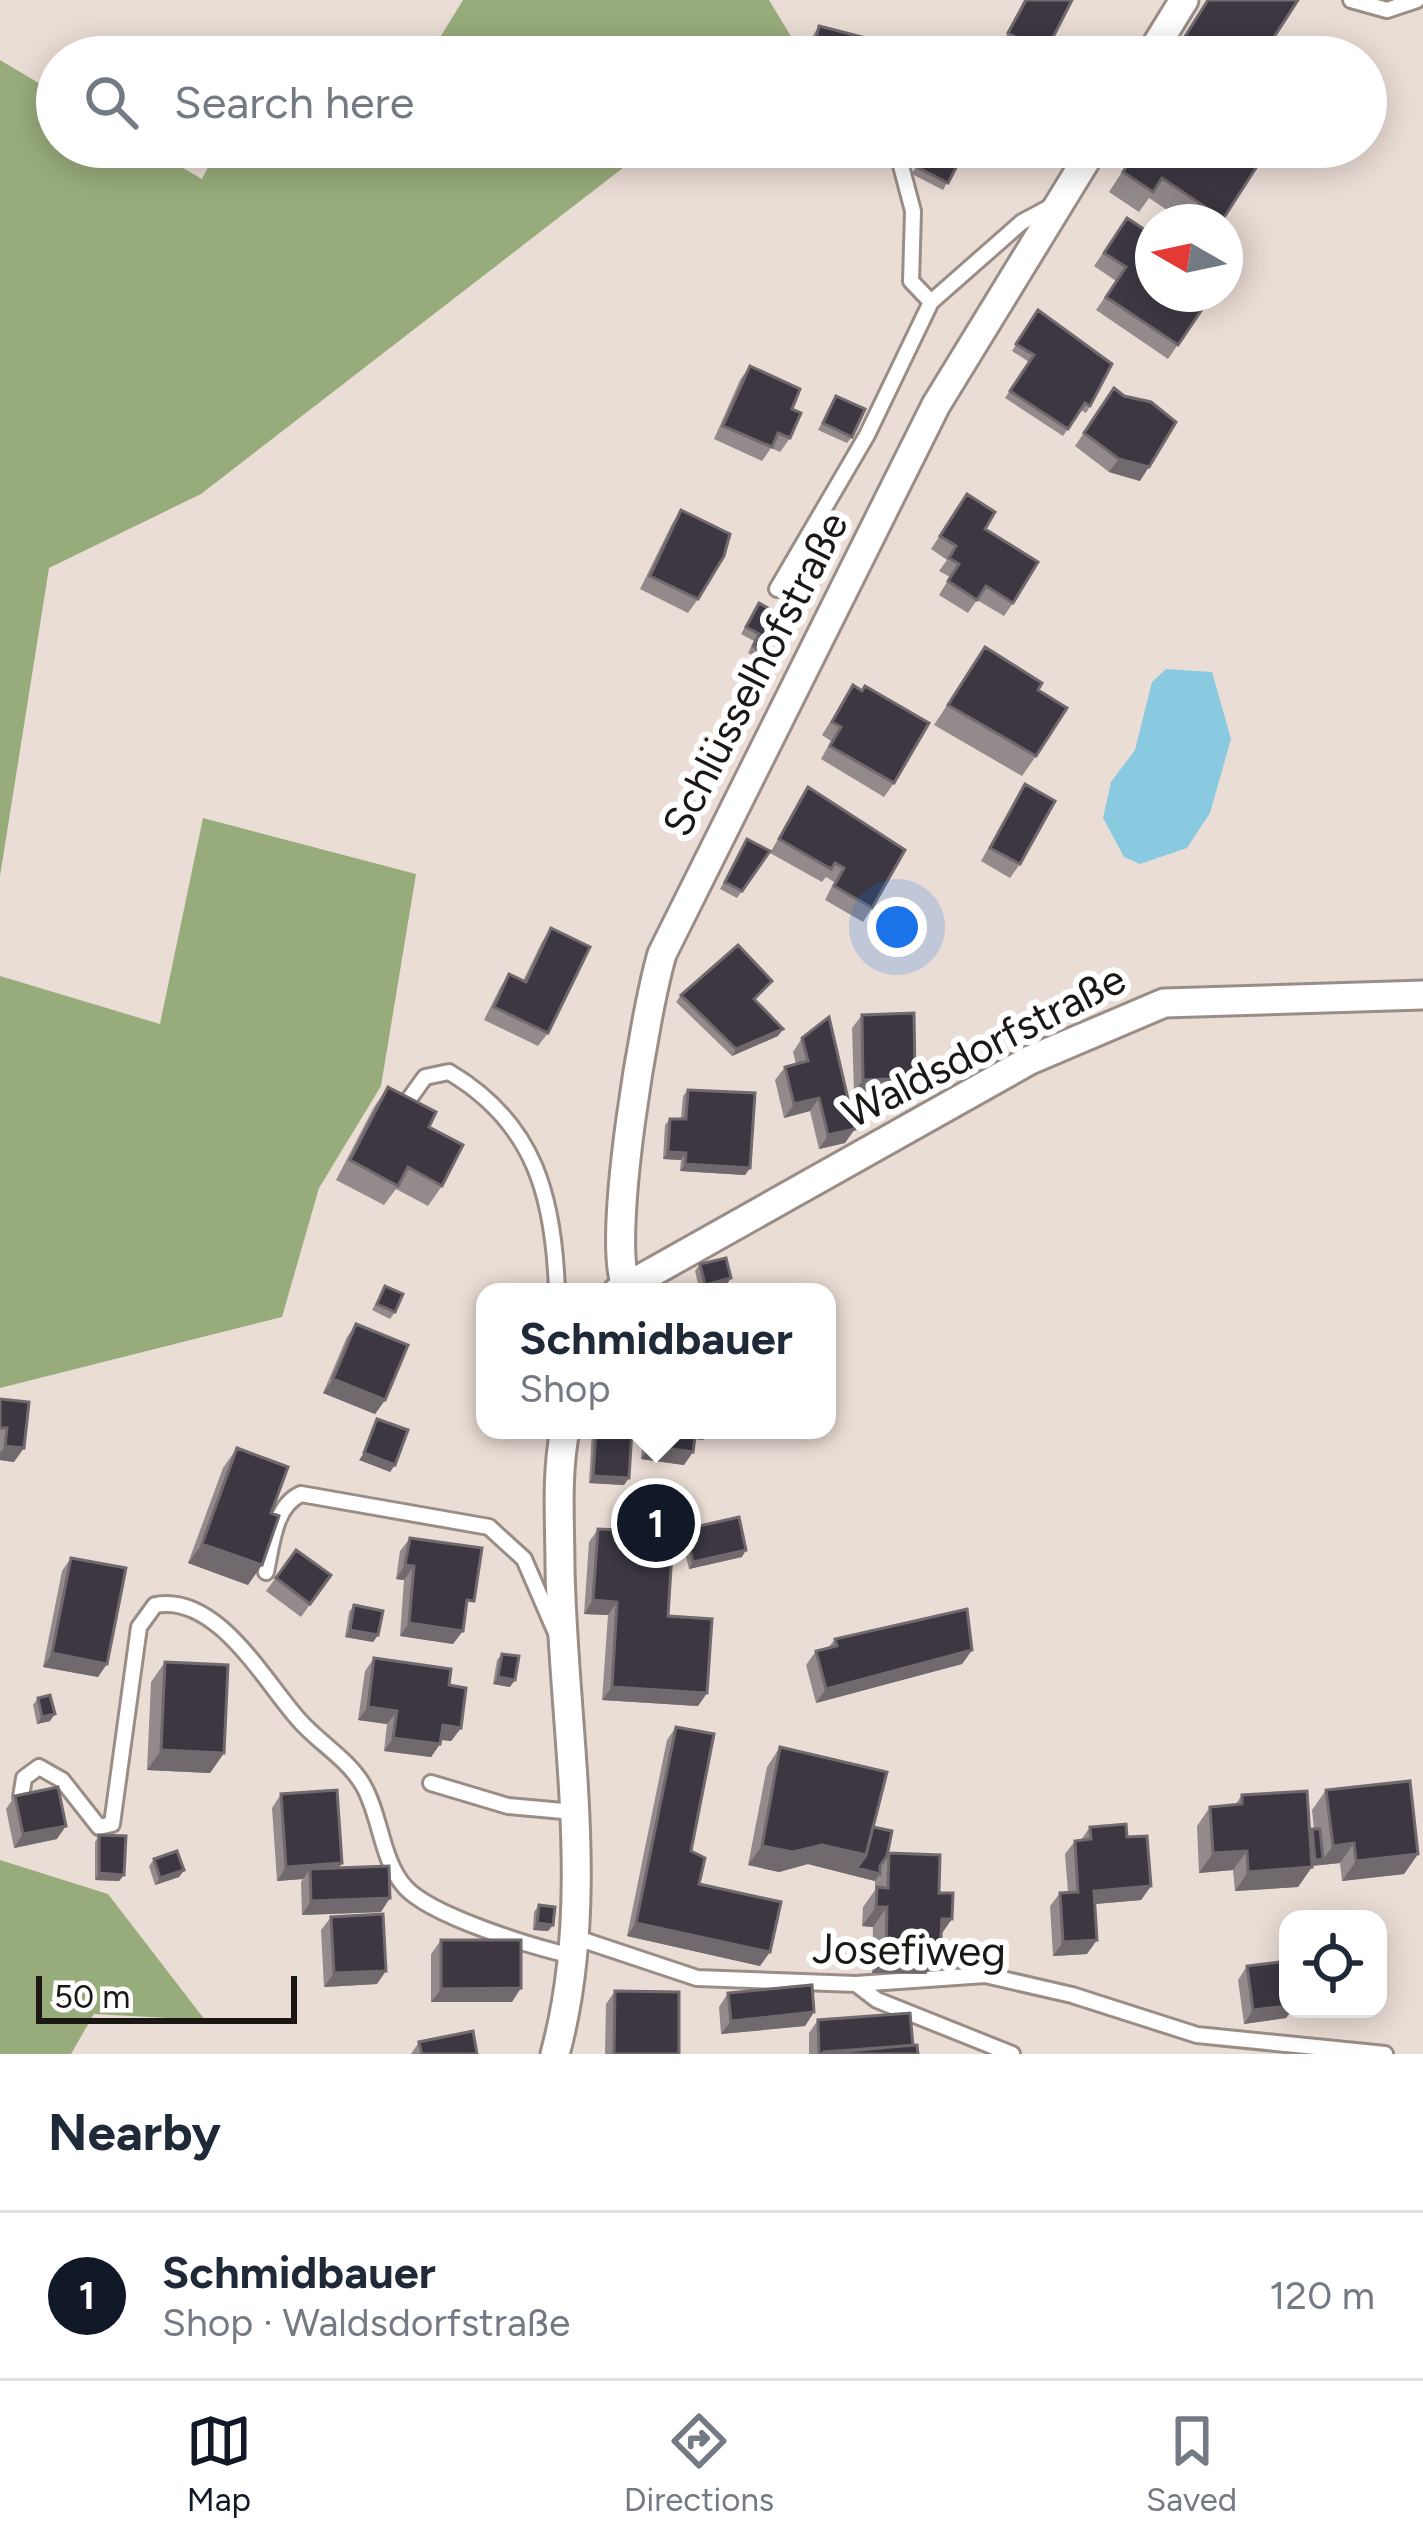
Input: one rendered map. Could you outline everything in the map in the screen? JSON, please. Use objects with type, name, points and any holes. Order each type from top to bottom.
[{"type":"street","points":[[1162,36],[1184,0]]},
{"type":"street","name":"Schlüsselhofstraße","points":[[621,1283],[621,1237],[642,1043],[662,954],[936,405],[1081,168]]},
{"type":"street","name":"Waldsdorfstraße","points":[[630,1283],[1030,1060],[1163,1003],[1423,995]]},
{"type":"street","points":[[555,2054],[574,1946],[574,1812],[562,1645],[559,1502],[565,1439]]},
{"type":"lane","points":[[1351,0],[1387,10],[1417,0]]},
{"type":"lane","points":[[902,168],[913,211],[911,281],[931,302]]},
{"type":"lane","points":[[777,589],[849,470],[931,302],[1022,222],[1060,202]]},
{"type":"lane","points":[[406,1102],[424,1077],[449,1072],[478,1089],[509,1119],[542,1181],[555,1226],[557,1283]]},
{"type":"lane","points":[[266,1572],[280,1514],[288,1500],[301,1494],[466,1520],[489,1527],[524,1559],[562,1645]]},
{"type":"lane","name":"Josefiweg","points":[[21,1797],[23,1778],[39,1767],[62,1780],[99,1827],[112,1824],[139,1627],[154,1605],[182,1606],[236,1644],[301,1723],[350,1766],[365,1788],[396,1875],[409,1892],[518,1943],[574,1946],[697,1978],[856,1984],[985,1975],[1072,1995],[1197,2035],[1385,2054]]},
{"type":"lane","points":[[430,1783],[508,1806],[574,1812]]},
{"type":"lane","points":[[856,1984],[877,2000],[1012,2054]]},
{"type":"green space","points":[[463,0],[769,0],[791,36],[441,36]]},
{"type":"green space","points":[[0,60],[36,81],[36,168],[183,168],[202,179],[208,168],[623,168],[201,494],[49,568],[0,876]]},
{"type":"green space","points":[[203,818],[416,874],[381,1086],[319,1188],[282,1317],[0,1388],[0,976],[160,1024]]},
{"type":"green space","points":[[0,1860],[108,1894],[205,2020],[94,2014],[71,2054],[0,2054]]},
{"type":"water","points":[[1166,669],[1212,672],[1231,739],[1210,813],[1187,848],[1140,864],[1124,857],[1103,818],[1111,782],[1135,750],[1152,682]]},
{"type":"building","points":[[1026,0],[1072,0],[1054,36],[1008,33]]},
{"type":"building","points":[[1208,0],[1298,0],[1275,36],[1185,36]]},
{"type":"building","points":[[819,26],[858,36],[817,36]]},
{"type":"building","points":[[919,168],[956,168],[948,183]]},
{"type":"building","points":[[1126,168],[1256,168],[1233,204],[1201,204],[1162,178],[1153,192],[1123,172]]},
{"type":"building","points":[[1127,218],[1135,223],[1135,312],[1200,312],[1178,345],[1106,297],[1126,267],[1104,253]]},
{"type":"building","points":[[1038,310],[1112,364],[1090,406],[1085,403],[1068,429],[1010,391],[1034,355],[1016,344]]},
{"type":"building","points":[[750,366],[800,389],[792,409],[801,413],[790,438],[778,433],[772,447],[723,426]]},
{"type":"building","points":[[1114,388],[1124,396],[1151,402],[1176,422],[1149,467],[1119,459],[1084,433]]},
{"type":"building","points":[[836,396],[865,409],[852,437],[823,423]]},
{"type":"building","points":[[967,494],[995,512],[985,529],[1038,562],[1013,603],[986,586],[977,600],[948,581],[959,564],[949,558],[956,546],[940,536]]},
{"type":"building","points":[[681,510],[730,534],[724,556],[698,599],[650,576]]},
{"type":"building","points":[[759,603],[784,617],[764,653],[753,646],[759,634],[746,627]]},
{"type":"building","points":[[985,647],[1042,683],[1038,690],[1067,708],[1036,756],[948,705]]},
{"type":"building","points":[[853,685],[862,691],[865,686],[929,723],[894,783],[830,746],[841,727],[832,722]]},
{"type":"building","points":[[1025,784],[1055,801],[1020,864],[990,848]]},
{"type":"building","points":[[808,787],[905,850],[872,908],[834,886],[844,868],[835,863],[831,869],[779,839]]},
{"type":"building","points":[[747,839],[770,851],[742,891],[725,882]]},
{"type":"building","points":[[551,928],[590,947],[548,1033],[494,1007],[509,974],[526,982]]},
{"type":"building","points":[[738,945],[772,981],[754,999],[783,1029],[736,1049],[681,995]]},
{"type":"building","points":[[914,1013],[915,1078],[863,1080],[862,1015]]},
{"type":"building","points":[[829,1017],[855,1129],[828,1135],[819,1098],[794,1104],[785,1067],[808,1061],[802,1038]]},
{"type":"building","points":[[388,1087],[436,1112],[429,1127],[463,1145],[442,1186],[408,1167],[398,1186],[350,1160]]},
{"type":"building","points":[[688,1090],[755,1093],[750,1168],[685,1164],[686,1153],[668,1152],[670,1119],[686,1119]]},
{"type":"building","points":[[726,1258],[731,1278],[705,1283],[700,1264]]},
{"type":"building","points":[[385,1286],[403,1294],[395,1312],[377,1304]]},
{"type":"building","points":[[356,1324],[408,1345],[385,1400],[333,1379]]},
{"type":"building","points":[[0,1399],[29,1402],[24,1448],[5,1446],[7,1428],[0,1428]]},
{"type":"building","points":[[377,1419],[408,1430],[395,1465],[364,1453]]},
{"type":"building","points":[[595,1439],[631,1439],[629,1478],[593,1476]]},
{"type":"building","points":[[651,1439],[695,1439],[693,1452],[650,1446]]},
{"type":"building","points":[[237,1448],[288,1467],[271,1513],[279,1516],[262,1565],[202,1544]]},
{"type":"building","points":[[624,1502],[675,1505],[668,1616],[712,1619],[707,1693],[612,1687],[617,1602],[593,1600],[598,1529],[621,1530]]},
{"type":"building","points":[[739,1517],[746,1550],[693,1562],[686,1529]]},
{"type":"building","points":[[410,1538],[482,1548],[474,1601],[467,1600],[463,1631],[409,1623],[414,1566],[405,1565]]},
{"type":"building","points":[[296,1550],[331,1575],[310,1604],[276,1578]]},
{"type":"building","points":[[71,1558],[126,1568],[107,1664],[52,1653]]},
{"type":"building","points":[[354,1605],[383,1611],[378,1635],[350,1630]]},
{"type":"building","points":[[967,1609],[972,1650],[826,1689],[816,1651],[837,1646],[835,1639]]},
{"type":"building","points":[[502,1654],[519,1656],[515,1680],[498,1677]]},
{"type":"building","points":[[374,1658],[451,1669],[449,1685],[466,1688],[461,1728],[443,1725],[440,1744],[393,1738],[397,1711],[368,1707]]},
{"type":"building","points":[[165,1662],[228,1665],[224,1753],[161,1750]]},
{"type":"building","points":[[50,1695],[55,1714],[42,1717],[38,1698]]},
{"type":"building","points":[[676,1727],[714,1734],[691,1851],[705,1858],[699,1884],[781,1902],[770,1952],[636,1923]]},
{"type":"building","points":[[780,1747],[887,1772],[866,1855],[822,1845],[793,1852],[762,1846]]},
{"type":"building","points":[[1410,1781],[1418,1854],[1356,1861],[1354,1843],[1333,1846],[1326,1790]]},
{"type":"building","points":[[58,1787],[66,1826],[23,1834],[15,1796]]},
{"type":"building","points":[[337,1790],[342,1863],[286,1867],[281,1794]]},
{"type":"building","points":[[1307,1791],[1312,1867],[1248,1872],[1247,1851],[1213,1853],[1210,1807],[1242,1804],[1242,1795]]},
{"type":"building","points":[[1126,1824],[1127,1837],[1147,1836],[1151,1886],[1094,1891],[1097,1940],[1063,1942],[1060,1893],[1078,1892],[1075,1841],[1091,1839],[1090,1827]]},
{"type":"building","points":[[873,1827],[892,1831],[880,1874],[857,1868],[866,1855]]},
{"type":"building","points":[[1312,1829],[1320,1829],[1323,1859],[1315,1860]]},
{"type":"building","points":[[99,1835],[126,1836],[124,1875],[99,1873]]},
{"type":"building","points":[[177,1851],[184,1870],[160,1878],[154,1859]]},
{"type":"building","points":[[889,1853],[940,1855],[939,1893],[953,1893],[952,1919],[942,1919],[940,1955],[886,1953],[887,1907],[876,1907],[877,1887],[888,1888]]},
{"type":"building","points":[[389,1866],[390,1898],[311,1901],[310,1869]]},
{"type":"building","points":[[539,1905],[555,1907],[553,1925],[537,1923]]},
{"type":"building","points":[[383,1914],[386,1971],[334,1973],[331,1917]]},
{"type":"building","points":[[441,1940],[521,1940],[521,1988],[441,1989]]},
{"type":"building","points":[[1279,1962],[1279,2007],[1253,2010],[1247,1966]]},
{"type":"building","points":[[812,1985],[814,2012],[731,2021],[728,1993]]},
{"type":"building","points":[[615,1991],[679,1992],[679,2054],[614,2054]]},
{"type":"building","points":[[910,2013],[913,2045],[819,2054],[818,2020]]},
{"type":"building","points":[[473,2031],[477,2054],[422,2054],[419,2042]]},
{"type":"building","points":[[917,2045],[918,2054],[824,2054],[824,2052]]},
{"type":"place","name":"Schmidbauer","points":[[656,1523]]}]
